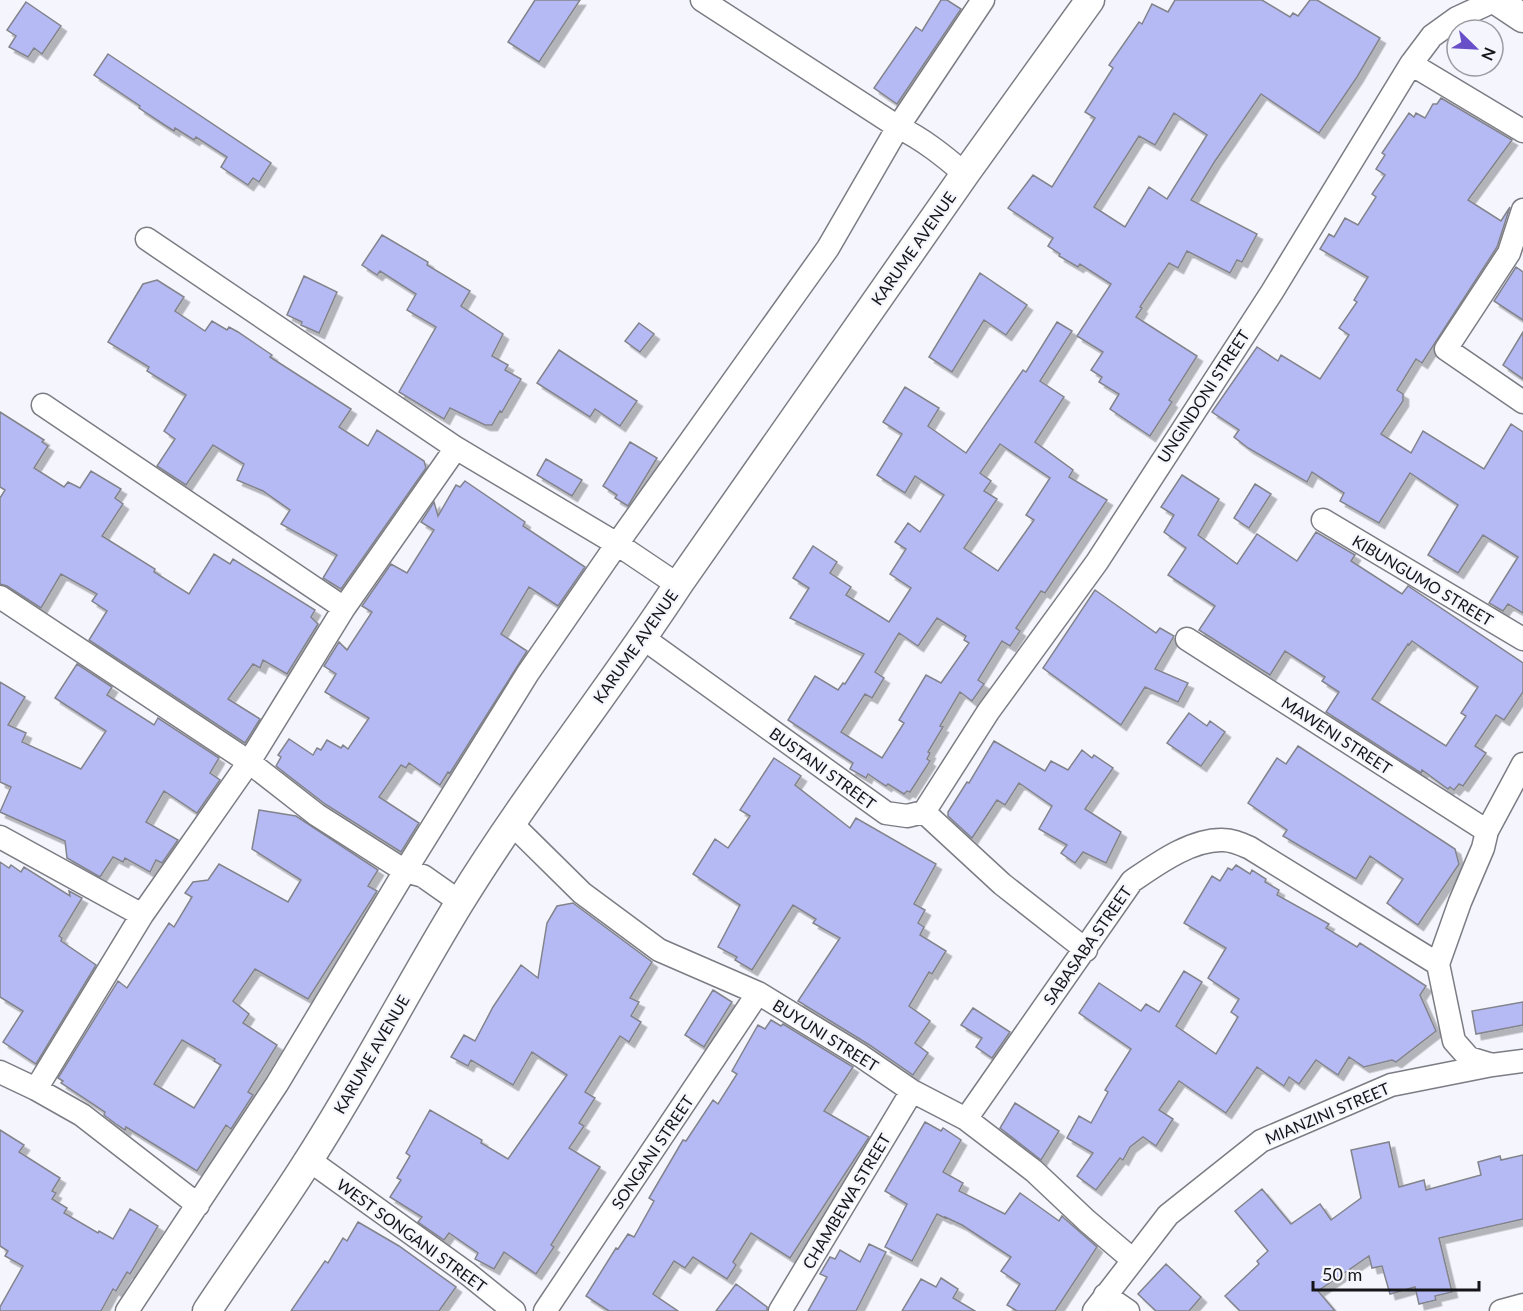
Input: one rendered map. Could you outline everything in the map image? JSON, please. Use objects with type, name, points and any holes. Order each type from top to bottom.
[{"type":"main road","name":"KARUME AVENUE","points":[[207,1311],[309,1160],[453,897],[511,823],[568,740],[643,638],[671,580],[1090,0]]},
{"type":"main road","points":[[1496,0],[1523,18]]},
{"type":"street","points":[[702,0],[906,130],[943,155],[965,174]]},
{"type":"street","points":[[127,1311],[414,873],[528,673],[828,248],[906,130],[983,0]]},
{"type":"street","name":"UNGINDONI STREET","points":[[924,812],[988,712],[1103,552],[1272,292],[1411,64],[1432,36],[1457,18],[1496,0]]},
{"type":"street","points":[[1411,64],[1523,131]]},
{"type":"street","points":[[1523,210],[1509,253],[1446,349],[1523,402]]},
{"type":"street","points":[[147,239],[456,447],[617,544],[671,580]]},
{"type":"street","points":[[43,405],[344,608]]},
{"type":"street","points":[[36,1089],[142,915],[249,762],[344,608],[456,447]]},
{"type":"street","name":"KIBUNGUMO STREET","points":[[1323,520],[1523,639]]},
{"type":"street","points":[[0,597],[249,762],[317,815],[453,897]]},
{"type":"street","name":"BUSTANI STREET","points":[[643,638],[886,813],[907,816],[924,812]]},
{"type":"street","name":"MAWENI STREET","points":[[1187,639],[1487,831]]},
{"type":"street","points":[[1492,1065],[1469,1058],[1454,1041],[1438,964],[1460,902],[1483,848],[1487,831],[1523,764]]},
{"type":"street","points":[[924,812],[1002,884],[1086,950]]},
{"type":"street","name":"BUYUNI STREET","points":[[511,823],[582,893],[659,950],[758,993],[861,1056],[912,1091],[966,1119],[1034,1171],[1133,1260]]},
{"type":"street","points":[[0,837],[142,915]]},
{"type":"street","name":"SABASABA STREET","points":[[966,1119],[1132,881],[1193,846],[1220,840],[1234,841],[1250,848],[1438,964]]},
{"type":"street","name":"SONGANI STREET","points":[[545,1311],[758,993]]},
{"type":"street","name":"MIANZINI STREET","points":[[1100,1303],[1168,1215],[1261,1141],[1392,1085],[1523,1061]]},
{"type":"street","points":[[0,1072],[82,1115],[198,1205]]},
{"type":"street","name":"CHAMBEWA STREET","points":[[780,1311],[912,1091]]},
{"type":"street","name":"WEST SONGANI STREET","points":[[309,1160],[468,1274],[514,1311]]},
{"type":"street","points":[[1100,1303],[1128,1311]]},
{"type":"street","points":[[1502,1311],[1523,1305]]},
{"type":"building","points":[[535,0],[580,0],[539,62],[508,42]]},
{"type":"building","points":[[941,0],[947,0],[961,9],[897,104],[874,88],[916,27],[922,31]]},
{"type":"building","points":[[1175,0],[1262,0],[1290,17],[1293,13],[1298,16],[1310,0],[1317,0],[1380,38],[1319,133],[1261,94],[1191,200],[1257,234],[1242,262],[1237,260],[1230,273],[1187,251],[1178,268],[1169,263],[1140,307],[1142,308],[1136,317],[1197,356],[1169,400],[1172,402],[1150,436],[1110,409],[1119,394],[1099,382],[1102,377],[1091,370],[1103,352],[1077,336],[1111,284],[1080,264],[1078,267],[1059,256],[1060,254],[1048,246],[1053,238],[1008,208],[1033,175],[1052,187],[1095,118],[1085,112],[1113,68],[1109,65],[1139,22],[1142,24],[1152,4],[1168,12]],"holes":[[[1174,113],[1207,135],[1167,199],[1149,187],[1125,227],[1094,207],[1139,136],[1155,145]]]},
{"type":"building","points":[[26,2],[61,26],[42,54],[34,48],[28,57],[9,47],[16,36],[7,30]]},
{"type":"building","points":[[108,54],[271,163],[259,182],[253,178],[248,185],[221,167],[227,157],[196,137],[194,140],[175,128],[174,131],[94,75]]},
{"type":"building","points":[[1441,98],[1512,140],[1468,200],[1501,221],[1510,207],[1497,247],[1422,363],[1416,359],[1397,390],[1403,394],[1403,401],[1381,434],[1411,453],[1423,431],[1484,469],[1511,424],[1523,432],[1523,613],[1508,604],[1503,611],[1489,603],[1518,557],[1483,535],[1458,573],[1428,555],[1458,505],[1410,473],[1379,523],[1340,501],[1344,493],[1312,472],[1307,482],[1248,448],[1234,437],[1239,430],[1212,412],[1257,347],[1278,361],[1281,355],[1320,379],[1349,335],[1339,328],[1357,302],[1354,300],[1368,277],[1320,249],[1329,234],[1334,237],[1345,218],[1358,225],[1376,197],[1372,194],[1385,175],[1376,169],[1385,155],[1382,153],[1409,113],[1414,117],[1416,113],[1425,118],[1433,104],[1437,104]]},
{"type":"building","points":[[382,235],[428,262],[427,265],[470,291],[461,306],[503,334],[492,356],[508,365],[505,370],[521,379],[492,425],[485,425],[450,408],[444,419],[399,392],[436,327],[407,310],[416,294],[380,271],[377,275],[362,265]]},
{"type":"building","points":[[1516,267],[1523,272],[1523,320],[1494,301]]},
{"type":"building","points":[[980,273],[1027,305],[1006,335],[984,320],[952,372],[929,357]]},
{"type":"building","points":[[304,276],[337,292],[319,333],[301,325],[302,322],[287,315]]},
{"type":"building","points":[[157,280],[184,297],[175,311],[205,331],[212,321],[227,330],[229,327],[272,355],[270,357],[351,409],[339,427],[368,446],[377,430],[424,461],[426,468],[341,589],[323,578],[337,555],[281,524],[290,510],[263,491],[237,480],[244,464],[213,445],[186,485],[157,466],[175,439],[164,431],[186,395],[147,371],[149,367],[108,342],[143,284]]},
{"type":"building","points":[[1057,322],[1072,331],[1040,381],[1064,397],[1035,442],[1073,470],[1069,477],[1107,500],[1045,593],[1041,591],[1016,628],[1020,631],[1010,646],[1002,641],[978,680],[984,684],[972,701],[960,692],[928,752],[930,753],[927,759],[930,761],[910,792],[907,791],[904,794],[868,774],[866,778],[850,769],[853,763],[788,720],[815,676],[838,690],[843,683],[845,684],[864,654],[790,618],[809,588],[793,578],[813,546],[837,562],[830,573],[851,587],[846,595],[889,622],[911,588],[890,574],[906,549],[895,542],[908,523],[920,532],[944,495],[915,476],[905,493],[877,475],[902,434],[883,422],[905,387],[939,408],[928,426],[966,453],[1023,370],[1026,372]],"holes":[[[1000,444],[1050,478],[1026,515],[1034,520],[998,571],[964,548],[997,499],[984,491],[991,481],[980,473]],[[937,618],[966,636],[964,640],[969,643],[941,683],[926,675],[899,720],[904,723],[882,758],[841,732],[865,694],[872,698],[884,678],[875,672],[899,633],[918,646]]]},
{"type":"building","points":[[639,323],[654,334],[640,352],[625,341]]},
{"type":"building","points":[[1523,332],[1523,379],[1503,365]]},
{"type":"building","points":[[559,350],[637,401],[620,426],[595,409],[590,417],[537,383]]},
{"type":"building","points":[[0,412],[44,440],[42,442],[48,446],[34,468],[64,487],[68,482],[80,488],[91,471],[121,489],[115,498],[123,504],[102,536],[155,569],[154,572],[189,594],[214,554],[230,564],[233,559],[315,610],[311,617],[318,624],[287,674],[263,660],[260,668],[253,664],[228,699],[260,719],[245,743],[89,640],[107,611],[92,601],[97,594],[61,574],[41,608],[7,586],[0,584],[0,498],[5,490],[0,487]]},
{"type":"building","points":[[630,442],[657,458],[628,506],[615,498],[617,495],[603,486]]},
{"type":"building","points":[[546,459],[582,480],[572,496],[537,475]]},
{"type":"building","points":[[1182,475],[1219,499],[1198,535],[1237,564],[1257,534],[1297,561],[1316,532],[1355,555],[1351,561],[1402,594],[1408,586],[1523,663],[1523,692],[1504,720],[1496,715],[1475,746],[1486,753],[1463,786],[1459,784],[1454,790],[1450,787],[1448,789],[1422,770],[1421,773],[1326,712],[1339,692],[1322,681],[1325,677],[1285,651],[1270,675],[1199,630],[1215,606],[1168,575],[1186,548],[1164,532],[1174,515],[1161,507]],"holes":[[[1412,641],[1478,687],[1461,713],[1466,716],[1446,746],[1372,699]]]},
{"type":"building","points":[[465,481],[525,522],[523,526],[585,567],[558,606],[529,587],[501,634],[527,651],[450,773],[448,772],[440,785],[409,763],[406,768],[401,765],[379,797],[419,823],[401,852],[325,804],[276,766],[281,757],[278,755],[289,739],[313,755],[317,748],[321,750],[327,740],[341,748],[343,745],[348,749],[369,718],[325,692],[336,674],[324,666],[339,642],[347,650],[372,612],[362,606],[391,564],[407,573],[434,530],[421,522],[434,502],[438,516],[456,485],[460,487]]},
{"type":"building","points":[[1255,484],[1271,494],[1249,528],[1234,518]]},
{"type":"building","points":[[1095,590],[1156,633],[1160,628],[1174,636],[1155,669],[1188,683],[1178,702],[1145,687],[1121,725],[1043,668]]},
{"type":"building","points":[[77,664],[112,687],[107,695],[154,725],[158,718],[219,758],[210,773],[220,780],[197,813],[164,791],[146,822],[178,840],[162,863],[156,860],[150,872],[125,858],[123,862],[113,857],[100,877],[67,858],[65,841],[0,812],[11,787],[0,782],[0,682],[25,697],[8,725],[26,733],[22,742],[81,769],[106,731],[55,698]]},
{"type":"building","points":[[1189,713],[1207,726],[1210,721],[1225,732],[1201,766],[1167,743]]},
{"type":"building","points":[[994,741],[1045,771],[1051,761],[1068,770],[1082,750],[1092,758],[1094,755],[1113,768],[1085,809],[1121,832],[1106,863],[1083,852],[1075,863],[1061,853],[1067,845],[1039,829],[1052,806],[1019,783],[1005,805],[997,800],[972,838],[948,816],[948,812],[967,782],[969,783]]},
{"type":"building","points":[[1298,746],[1455,849],[1459,864],[1418,925],[1387,903],[1403,879],[1370,856],[1356,879],[1283,836],[1287,830],[1248,803],[1277,758],[1286,764]]},
{"type":"building","points":[[774,758],[801,776],[795,785],[850,828],[856,818],[936,864],[914,904],[925,910],[918,923],[924,927],[920,935],[946,951],[932,974],[929,972],[909,1006],[930,1021],[915,1043],[928,1053],[913,1075],[798,1001],[840,938],[813,923],[816,919],[793,905],[752,970],[735,960],[737,957],[718,947],[740,905],[693,874],[715,839],[728,848],[750,816],[740,810]]},
{"type":"building","points":[[259,810],[296,816],[378,870],[368,886],[377,891],[308,999],[255,969],[233,1001],[249,1014],[243,1023],[277,1045],[248,1092],[253,1095],[231,1129],[226,1125],[197,1171],[126,1127],[125,1130],[116,1124],[104,1115],[105,1112],[61,1083],[63,1081],[58,1078],[118,981],[127,988],[169,923],[174,927],[192,897],[185,893],[193,882],[208,880],[219,864],[288,902],[301,880],[252,849]],"holes":[[[182,1040],[215,1059],[214,1061],[221,1065],[194,1108],[154,1084]]]},
{"type":"building","points":[[0,862],[9,868],[11,865],[21,872],[24,867],[70,896],[69,891],[82,898],[59,936],[62,938],[61,941],[96,965],[36,1064],[3,1042],[23,1011],[0,997]]},
{"type":"building","points":[[1236,865],[1250,874],[1252,870],[1266,879],[1265,882],[1279,890],[1277,895],[1329,924],[1326,928],[1357,947],[1360,943],[1426,986],[1420,995],[1436,1031],[1396,1062],[1392,1060],[1364,1067],[1349,1057],[1338,1075],[1316,1060],[1299,1084],[1289,1077],[1284,1086],[1257,1067],[1226,1113],[1179,1081],[1159,1110],[1173,1119],[1156,1146],[1143,1137],[1130,1147],[1123,1160],[1120,1158],[1096,1190],[1077,1176],[1093,1153],[1067,1138],[1079,1116],[1091,1123],[1108,1092],[1105,1090],[1131,1049],[1079,1013],[1099,983],[1141,1011],[1146,1004],[1159,1012],[1184,971],[1202,982],[1176,1026],[1216,1054],[1238,1017],[1231,1012],[1239,999],[1208,978],[1226,948],[1184,923],[1212,876],[1220,881],[1228,868],[1232,870]]},
{"type":"building","points":[[573,903],[652,962],[630,998],[639,1002],[631,1016],[641,1022],[629,1042],[620,1036],[585,1092],[595,1098],[579,1123],[584,1126],[569,1148],[600,1167],[551,1245],[554,1247],[536,1274],[504,1252],[494,1269],[475,1259],[478,1253],[449,1233],[444,1240],[418,1222],[422,1217],[390,1197],[401,1180],[397,1178],[410,1156],[406,1153],[430,1110],[482,1140],[481,1143],[508,1159],[567,1075],[532,1052],[513,1085],[471,1060],[468,1066],[451,1057],[464,1035],[475,1041],[493,1007],[521,965],[538,978],[547,923],[557,906]]},
{"type":"building","points":[[713,990],[732,1002],[704,1047],[685,1035]]},
{"type":"building","points":[[1523,1002],[1523,1025],[1476,1034],[1472,1011]]},
{"type":"building","points":[[973,1008],[1010,1032],[992,1058],[976,1047],[982,1038],[961,1025]]},
{"type":"building","points":[[771,1020],[781,1026],[783,1024],[853,1067],[824,1111],[869,1137],[790,1258],[751,1233],[733,1262],[736,1265],[727,1279],[693,1257],[685,1268],[674,1261],[653,1294],[678,1311],[609,1311],[586,1296],[616,1248],[618,1249],[628,1234],[634,1237],[654,1201],[649,1198],[683,1140],[686,1141],[713,1100],[718,1104],[737,1074],[732,1071],[758,1025],[765,1029]]},
{"type":"building","points":[[1015,1103],[1059,1131],[1041,1160],[1000,1128]]},
{"type":"building","points":[[925,1122],[941,1131],[943,1128],[961,1140],[943,1172],[963,1183],[959,1191],[1005,1214],[1020,1193],[1059,1221],[1062,1216],[1097,1247],[1055,1311],[1017,1311],[1007,1305],[1020,1284],[1001,1271],[1011,1257],[962,1225],[945,1217],[937,1214],[912,1261],[885,1247],[907,1204],[885,1191]]},
{"type":"building","points":[[0,1130],[24,1145],[19,1152],[60,1178],[52,1191],[56,1193],[52,1199],[67,1208],[64,1213],[113,1239],[130,1209],[158,1226],[130,1274],[127,1272],[116,1291],[113,1289],[101,1311],[0,1311],[0,1307],[23,1266],[5,1256],[8,1251],[0,1246]]},
{"type":"building","points":[[1389,1142],[1399,1187],[1424,1180],[1426,1190],[1481,1175],[1478,1162],[1500,1156],[1501,1160],[1523,1155],[1523,1219],[1439,1238],[1452,1292],[1435,1296],[1436,1300],[1419,1304],[1415,1287],[1390,1294],[1382,1266],[1372,1268],[1369,1256],[1318,1291],[1335,1311],[1240,1311],[1225,1296],[1259,1264],[1257,1261],[1268,1251],[1235,1211],[1262,1189],[1291,1224],[1320,1204],[1331,1220],[1361,1198],[1351,1150]]},
{"type":"building","points":[[358,1222],[399,1246],[456,1287],[439,1311],[291,1311],[325,1261],[328,1263],[343,1238],[347,1241]]},
{"type":"building","points":[[869,1244],[886,1252],[856,1311],[808,1311],[827,1277],[820,1274],[830,1257],[835,1259],[840,1250],[860,1262]]},
{"type":"building","points":[[1166,1264],[1201,1297],[1189,1311],[1156,1311],[1138,1294]]},
{"type":"building","points":[[941,1278],[958,1289],[953,1298],[975,1311],[902,1311],[921,1279],[936,1287]]},
{"type":"building","points":[[736,1284],[767,1307],[767,1311],[716,1311]]}]
